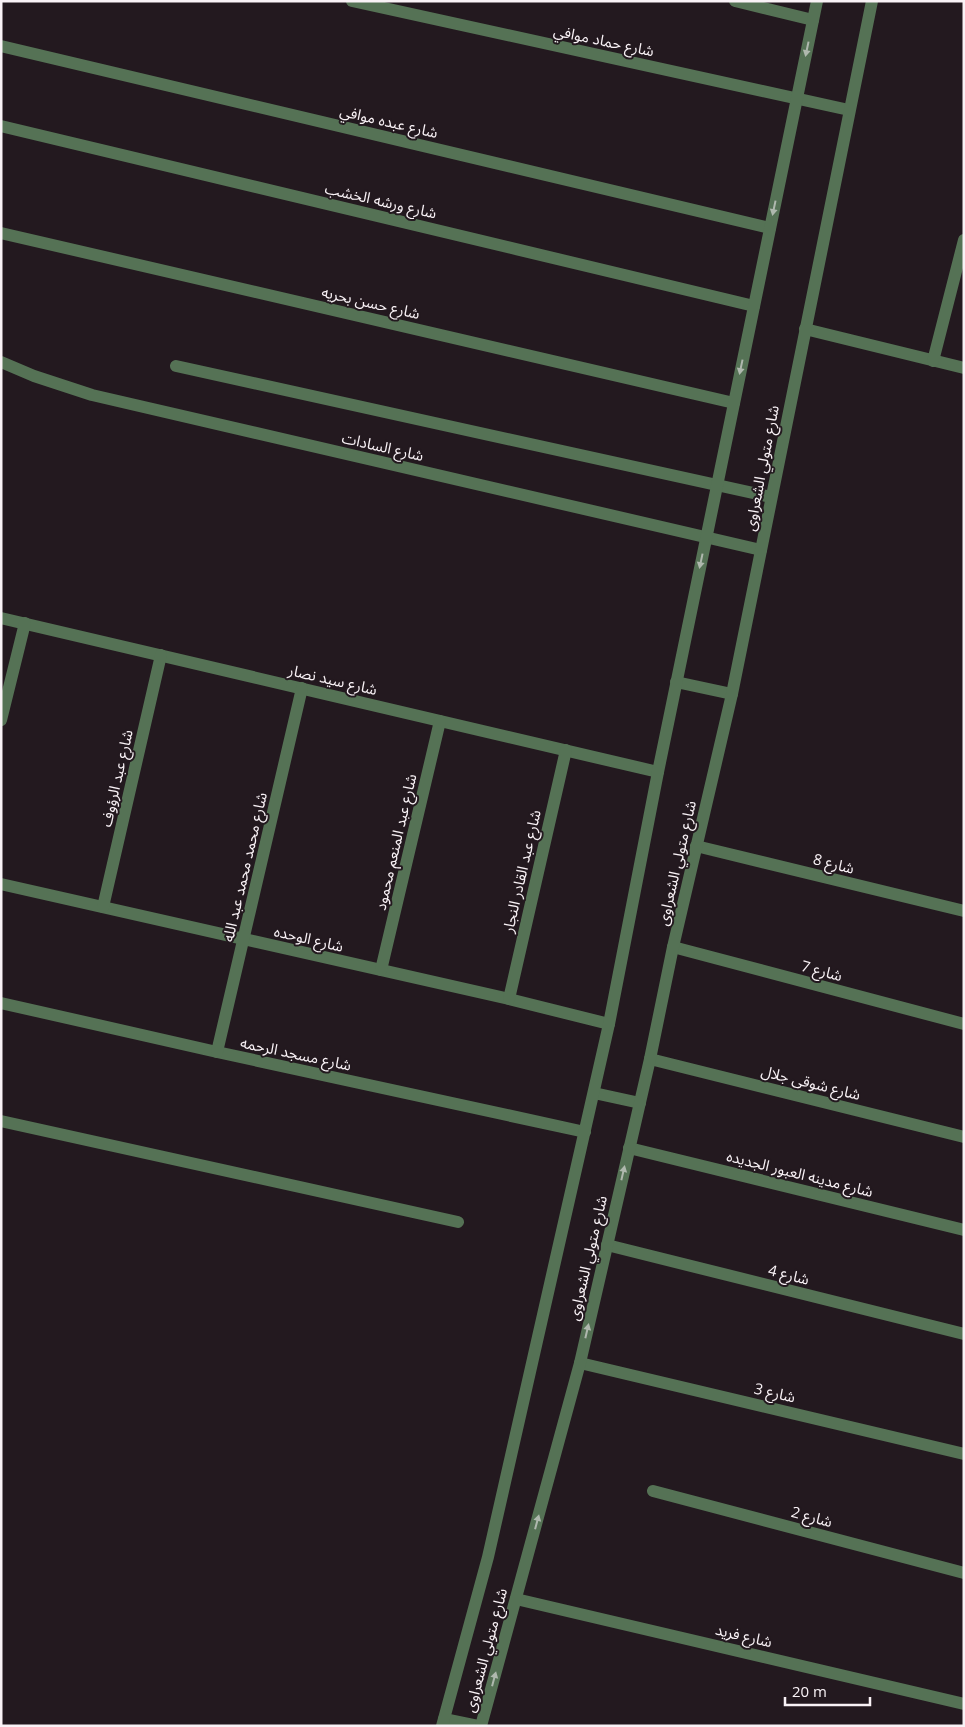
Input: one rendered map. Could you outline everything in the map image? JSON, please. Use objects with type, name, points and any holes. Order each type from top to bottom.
[{"type":"street","name":"شارع حماد موافي","points":[[352,1],[849,110]]},
{"type":"street","points":[[735,1],[813,20]]},
{"type":"street","name":"شارع متولي الشعراوى","points":[[443,1722],[488,1557],[609,1024],[676,682],[817,1]]},
{"type":"street","name":"شارع متولي الشعراوى","points":[[480,1726],[580,1362],[640,1103],[673,947],[732,694],[872,1]]},
{"type":"street","name":"شارع عبده موافي","points":[[1,46],[770,228]]},
{"type":"street","name":"شارع ورشه الخشب","points":[[1,126],[754,306]]},
{"type":"street","name":"شارع حسن بحريه","points":[[1,233],[734,403]]},
{"type":"street","points":[[933,361],[964,240]]},
{"type":"street","points":[[805,329],[964,368]]},
{"type":"street","name":"شارع السادات","points":[[1,362],[34,376],[92,396],[761,550]]},
{"type":"street","points":[[176,366],[771,497]]},
{"type":"street","name":"شارع سيد نصار","points":[[1,618],[658,772]]},
{"type":"street","points":[[1,720],[25,623]]},
{"type":"street","name":"شارع عبد الرؤوف","points":[[102,907],[161,655]]},
{"type":"street","points":[[676,682],[732,694]]},
{"type":"street","name":"شارع محمد محمد عبد الله","points":[[217,1052],[302,688]]},
{"type":"street","name":"شارع عبد المنعم محمود","points":[[381,970],[440,721]]},
{"type":"street","name":"شارع عبد القادر النجار","points":[[509,999],[566,750]]},
{"type":"street","name":"شارع 8","points":[[696,846],[964,911]]},
{"type":"street","name":"شارع الوحده","points":[[1,884],[509,999],[609,1024]]},
{"type":"street","name":"شارع 7","points":[[673,947],[964,1024]]},
{"type":"street","name":"شارع مسجد الرحمه","points":[[1,1003],[585,1132]]},
{"type":"street","name":"شارع شوقى جلال","points":[[650,1058],[964,1137]]},
{"type":"street","points":[[594,1093],[640,1103]]},
{"type":"street","points":[[1,1121],[458,1222]]},
{"type":"street","name":"شارع مدينه العبور الجديده","points":[[629,1148],[964,1230]]},
{"type":"street","name":"شارع 4","points":[[607,1245],[964,1334]]},
{"type":"street","name":"شارع 3","points":[[580,1362],[964,1454]]},
{"type":"street","name":"شارع 2","points":[[653,1491],[964,1573]]},
{"type":"street","name":"شارع فريد","points":[[516,1599],[964,1704]]},
{"type":"street","points":[[443,1722],[480,1726]]}]
